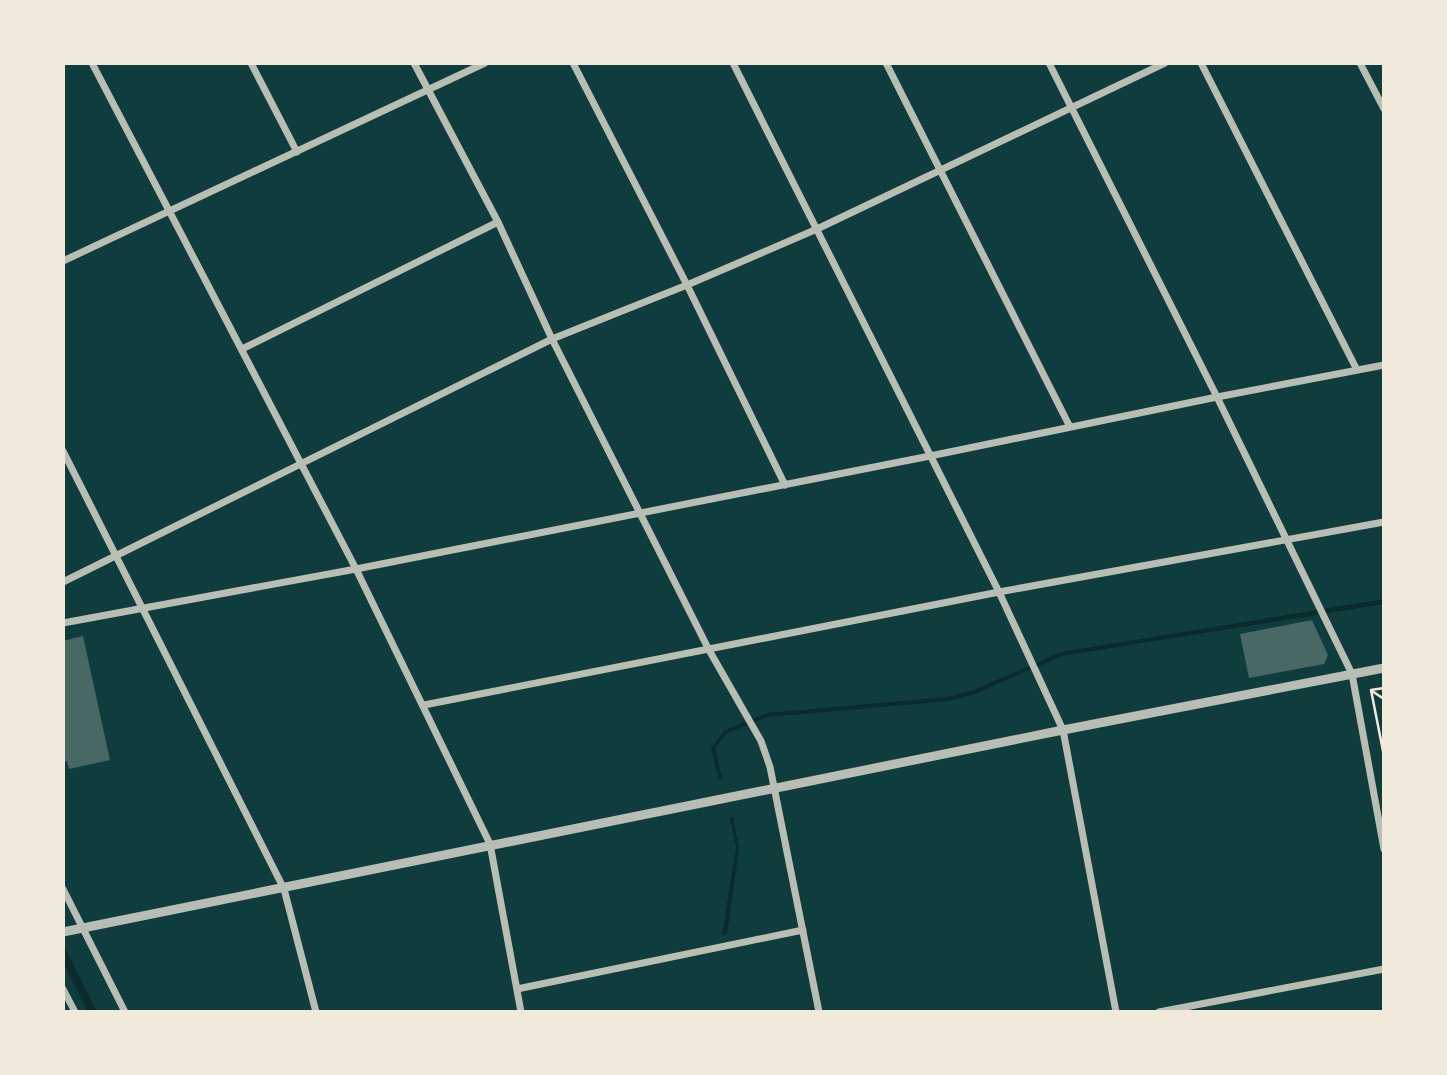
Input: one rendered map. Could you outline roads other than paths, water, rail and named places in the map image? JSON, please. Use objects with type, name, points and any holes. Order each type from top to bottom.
[{"type":"street","points":[[92,63],[356,569],[491,844],[521,1012]]},
{"type":"street","points":[[251,63],[297,152]]},
{"type":"street","points":[[414,63],[498,222],[552,340],[709,650],[761,741],[771,767],[819,1012]]},
{"type":"street","points":[[63,261],[485,63]]},
{"type":"street","points":[[572,63],[687,285],[785,485]]},
{"type":"street","points":[[733,63],[999,592],[1063,730],[1116,1012]]},
{"type":"street","points":[[886,63],[1070,427]]},
{"type":"street","points":[[1049,63],[1217,397],[1352,674],[1384,849]]},
{"type":"street","points":[[63,582],[552,340],[817,229],[1165,63]]},
{"type":"street","points":[[1201,63],[1357,370]]},
{"type":"street","points":[[1360,63],[1384,109]]},
{"type":"street","points":[[242,349],[498,222]]},
{"type":"street","points":[[63,623],[356,569],[1384,365]]},
{"type":"street","points":[[63,451],[284,889],[316,1012]]},
{"type":"street","points":[[424,705],[999,592],[1384,522]]},
{"type":"street","points":[[63,932],[284,889],[491,844],[1384,668]]},
{"type":"street","points":[[63,890],[125,1012]]},
{"type":"street","points":[[517,989],[803,930]]},
{"type":"street","points":[[1159,1012],[1384,969]]},
{"type":"street","points":[[63,989],[75,1012]]},
{"type":"water","points":[[1384,599],[1384,604],[1062,656],[975,694],[949,701],[768,717],[727,733],[715,748],[722,779],[719,779],[711,748],[725,730],[767,713],[948,697],[974,690],[1061,652]]},
{"type":"water","points":[[733,817],[739,848],[727,934],[722,936],[736,847],[730,818]]},
{"type":"water","points":[[63,944],[97,1012],[88,1012],[63,962]]}]
